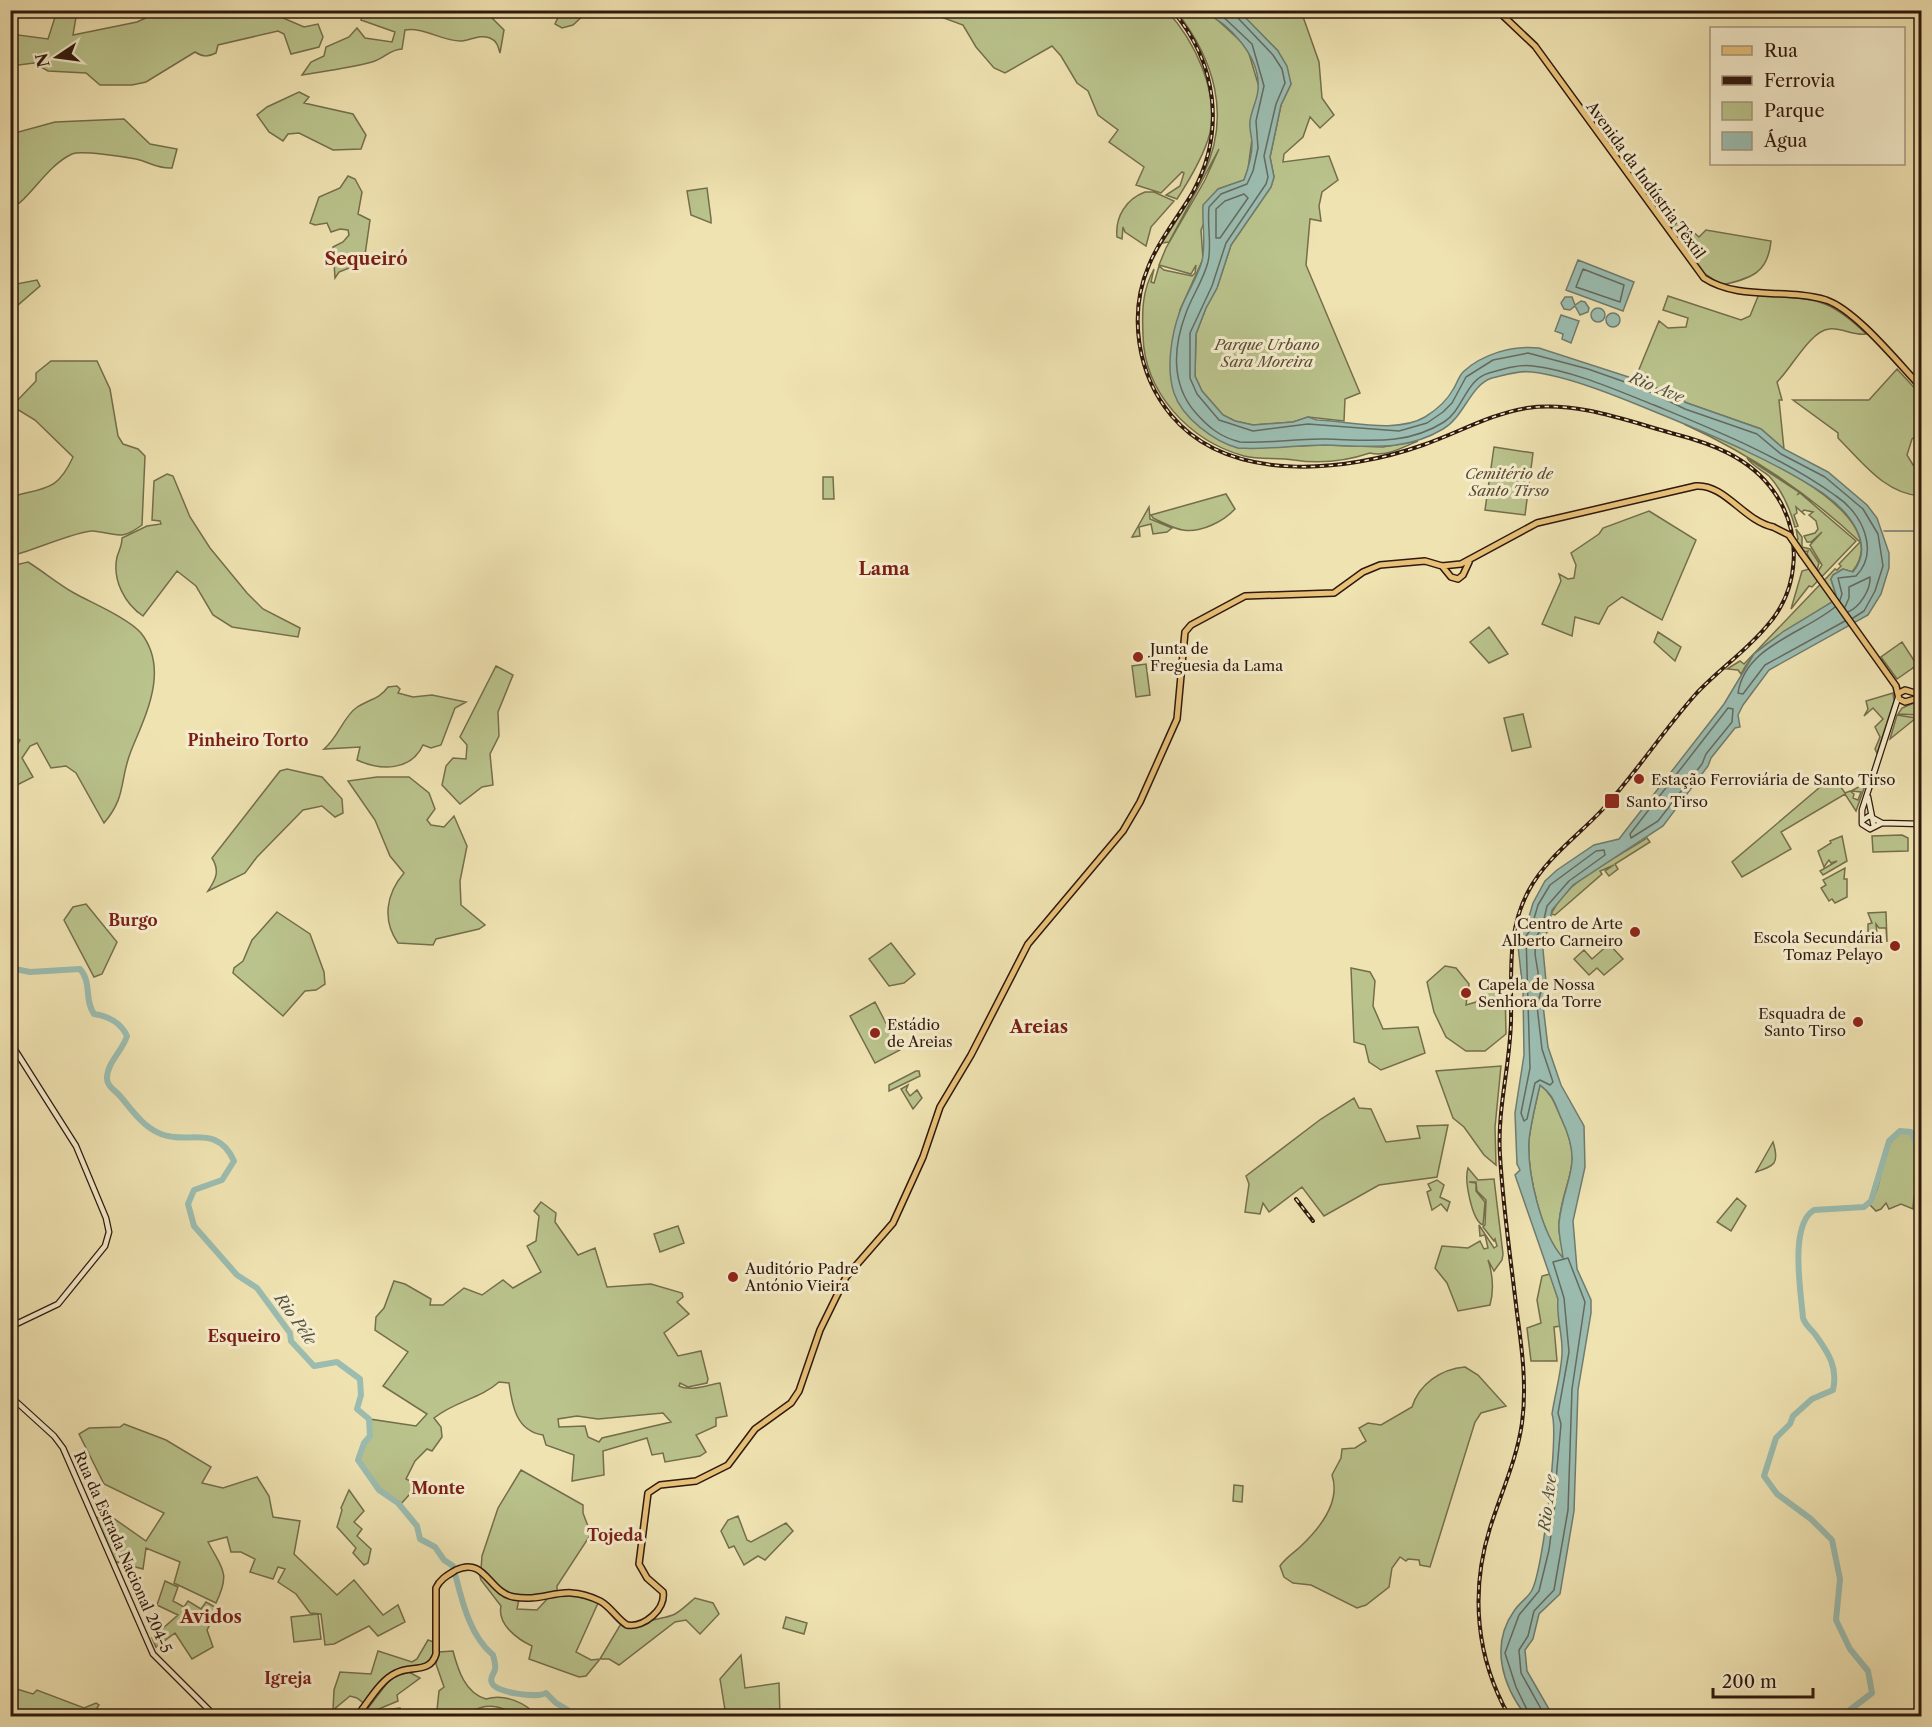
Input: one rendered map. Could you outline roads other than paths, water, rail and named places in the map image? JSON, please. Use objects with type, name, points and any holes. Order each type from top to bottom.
[{"type":"main road","name":"Avenida da Indústria Têxtil","points":[[1497,10],[1535,46],[1704,278],[1727,288],[1816,298],[1837,305],[1852,316],[1922,388]]},
{"type":"main road","points":[[1463,567],[1500,542],[1537,523],[1696,486],[1712,488],[1760,524],[1773,527],[1789,535],[1896,686],[1898,695],[1896,708],[1862,810],[1862,821],[1866,828],[1873,828],[1882,823]]},
{"type":"main road","points":[[357,1716],[393,1674],[424,1668],[432,1664],[436,1654],[436,1588],[449,1574],[461,1568],[470,1566],[481,1569],[493,1585],[513,1597],[569,1591],[583,1594],[601,1602],[625,1624],[638,1625],[657,1611],[664,1600],[661,1588],[648,1578],[639,1564],[648,1493],[660,1485],[696,1481],[719,1471],[734,1459],[755,1429],[791,1403],[799,1391],[818,1337],[846,1277],[893,1223],[923,1157],[936,1116],[1028,944],[1123,831],[1140,802],[1177,719],[1185,632],[1191,625],[1245,596],[1326,595],[1342,589],[1363,572],[1376,566],[1422,561],[1442,566],[1463,567]]},
{"type":"main road","points":[[1449,573],[1452,565]]},
{"type":"main road","points":[[1442,566],[1451,577],[1458,579],[1463,575],[1463,567]]},
{"type":"main road","points":[[1898,695],[1908,691],[1922,696]]},
{"type":"main road","points":[[1906,701],[1908,691]]},
{"type":"main road","points":[[1898,695],[1906,701]]},
{"type":"main road","points":[[1896,708],[1906,701],[1922,696]]},
{"type":"main road","points":[[1868,795],[1873,828]]},
{"type":"main road","points":[[1862,821],[1868,816],[1882,823],[1922,824]]},
{"type":"main road","points":[[10,1042],[76,1146],[106,1218],[109,1232],[102,1249],[58,1304],[10,1327]]},
{"type":"main road","name":"Rua da Estrada Nacional 204-5","points":[[10,1396],[54,1436],[63,1448],[155,1657],[215,1716]]},
{"type":"water","points":[[1202,11],[1241,13],[1278,51],[1287,66],[1291,84],[1281,105],[1270,157],[1274,177],[1271,187],[1231,245],[1217,288],[1196,334],[1195,376],[1202,391],[1223,415],[1235,421],[1253,425],[1293,422],[1308,417],[1317,420],[1372,425],[1401,425],[1425,417],[1438,408],[1454,388],[1460,375],[1479,360],[1498,352],[1529,347],[1539,348],[1644,382],[1687,403],[1761,429],[1784,449],[1828,472],[1867,505],[1877,518],[1889,553],[1889,568],[1881,594],[1868,615],[1769,670],[1743,705],[1738,715],[1740,727],[1735,728],[1711,758],[1708,766],[1663,826],[1573,885],[1552,910],[1548,931],[1542,939],[1547,992],[1543,1005],[1548,1047],[1561,1085],[1584,1126],[1585,1167],[1573,1221],[1577,1269],[1591,1300],[1591,1313],[1578,1390],[1574,1511],[1560,1594],[1539,1614],[1533,1639],[1525,1650],[1527,1671],[1553,1716],[1526,1716],[1505,1678],[1501,1651],[1502,1637],[1507,1624],[1516,1608],[1532,1590],[1541,1557],[1552,1473],[1554,1426],[1552,1414],[1562,1354],[1558,1299],[1515,1175],[1520,1170],[1517,1164],[1515,1113],[1524,1055],[1523,991],[1518,946],[1520,933],[1526,927],[1533,903],[1545,881],[1594,845],[1619,839],[1724,704],[1754,654],[1784,631],[1832,602],[1836,595],[1831,579],[1843,569],[1853,572],[1862,550],[1860,539],[1842,509],[1804,481],[1719,439],[1640,405],[1546,374],[1522,372],[1492,378],[1478,387],[1457,417],[1443,429],[1429,436],[1400,444],[1238,448],[1200,428],[1184,411],[1174,393],[1170,373],[1172,341],[1180,311],[1202,261],[1203,205],[1218,189],[1244,180],[1250,162],[1252,141],[1250,121],[1258,90],[1258,78],[1249,54],[1233,33]],"holes":[[[1540,1085],[1556,1105],[1572,1150],[1571,1172],[1559,1223],[1563,1258],[1548,1234],[1542,1218],[1530,1169],[1531,1126]]]},
{"type":"water","points":[[1578,260],[1634,282],[1623,311],[1566,290]]},
{"type":"water","points":[[1565,297],[1572,297],[1575,305],[1581,301],[1585,302],[1589,308],[1588,312],[1580,315],[1575,306],[1570,310],[1564,309],[1561,303]]},
{"type":"water","points":[[1598,308],[1603,310],[1605,315],[1603,320],[1598,322],[1593,320],[1591,315],[1593,310]]},
{"type":"water","points":[[1613,313],[1618,315],[1620,320],[1618,325],[1613,327],[1608,325],[1606,320],[1608,315]]},
{"type":"water","points":[[1561,315],[1579,321],[1571,343],[1562,339],[1563,334],[1555,331]]},
{"type":"waterway","points":[[1884,531],[1922,531]]},
{"type":"waterway","name":"Rio Péle","points":[[10,968],[30,972],[80,969],[86,980],[89,1003],[94,1014],[114,1021],[127,1036],[108,1072],[107,1081],[110,1086],[138,1118],[155,1131],[171,1137],[211,1139],[227,1149],[234,1161],[222,1180],[194,1190],[188,1204],[194,1226],[237,1275],[257,1288],[290,1333],[291,1341],[314,1366],[337,1362],[360,1379],[361,1395],[357,1409],[369,1419],[370,1436],[364,1443],[358,1460],[379,1490],[398,1503],[417,1526],[420,1539],[435,1547],[444,1560],[453,1566],[471,1626],[493,1655],[495,1667],[491,1681],[495,1687],[517,1694],[546,1693],[556,1703],[578,1716]]},
{"type":"waterway","points":[[1842,1716],[1872,1693],[1868,1671],[1850,1649],[1836,1620],[1840,1579],[1832,1540],[1811,1519],[1777,1494],[1764,1476],[1776,1438],[1790,1424],[1793,1416],[1812,1399],[1833,1390],[1834,1375],[1829,1355],[1803,1318],[1798,1260],[1801,1230],[1806,1218],[1814,1210],[1864,1207],[1871,1201],[1889,1141],[1900,1131],[1911,1132],[1917,1144],[1922,1146]]},
{"type":"railway","points":[[1172,10],[1187,30],[1199,52],[1212,98],[1213,121],[1210,145],[1193,192],[1164,236],[1149,265],[1139,303],[1139,343],[1150,381],[1159,399],[1171,415],[1195,437],[1224,453],[1256,462],[1290,466],[1325,466],[1360,462],[1393,454],[1513,411],[1545,407],[1582,409],[1686,437],[1728,453],[1753,469],[1764,480],[1774,492],[1790,525],[1794,561],[1786,596],[1777,612],[1758,636],[1695,695],[1615,795],[1563,847],[1536,878],[1522,906],[1513,938],[1510,1038],[1500,1138],[1505,1215],[1522,1354],[1523,1409],[1516,1450],[1484,1552],[1479,1600],[1483,1648],[1489,1671],[1509,1716]]},
{"type":"railway","points":[[1296,1199],[1313,1221]]},
{"type":"place","name":"Junta de Freguesia da Lama","points":[[1138,657]]},
{"type":"place","name":"Estação Ferroviária de Santo Tirso","points":[[1639,779]]},
{"type":"place","name":"Santo Tirso","points":[[1612,801]]},
{"type":"place","name":"Centro de Arte Alberto Carneiro","points":[[1635,932]]},
{"type":"place","name":"Escola Secundária Tomaz Pelayo","points":[[1895,946]]},
{"type":"place","name":"Capela de Nossa Senhora da Torre","points":[[1466,993]]},
{"type":"place","name":"Esquadra de Santo Tirso","points":[[1858,1022]]},
{"type":"place","name":"Estádio de Areias","points":[[875,1033]]},
{"type":"place","name":"Auditório Padre António Vieira","points":[[733,1277]]},
{"type":"district","name":"Sequeiró","points":[[366,259]]},
{"type":"district","name":"Lama","points":[[884,569]]},
{"type":"district","name":"Pinheiro Torto","points":[[248,740]]},
{"type":"district","name":"Burgo","points":[[133,920]]},
{"type":"district","name":"Areias","points":[[1039,1027]]},
{"type":"district","name":"Esqueiro","points":[[244,1336]]},
{"type":"district","name":"Monte","points":[[438,1488]]},
{"type":"district","name":"Tojeda","points":[[615,1535]]},
{"type":"district","name":"Avidos","points":[[211,1617]]},
{"type":"district","name":"Igreja","points":[[288,1678]]},
{"type":"park label","name":"Parque Urbano Sara Moreira","points":[[1267,352]]},
{"type":"park label","name":"Cemitério de Santo Tirso","points":[[1509,482]]},
{"type":"water label","name":"Rio Ave","points":[[1657,387]]},
{"type":"water label","name":"Rio Ave","points":[[1547,1503]]}]
